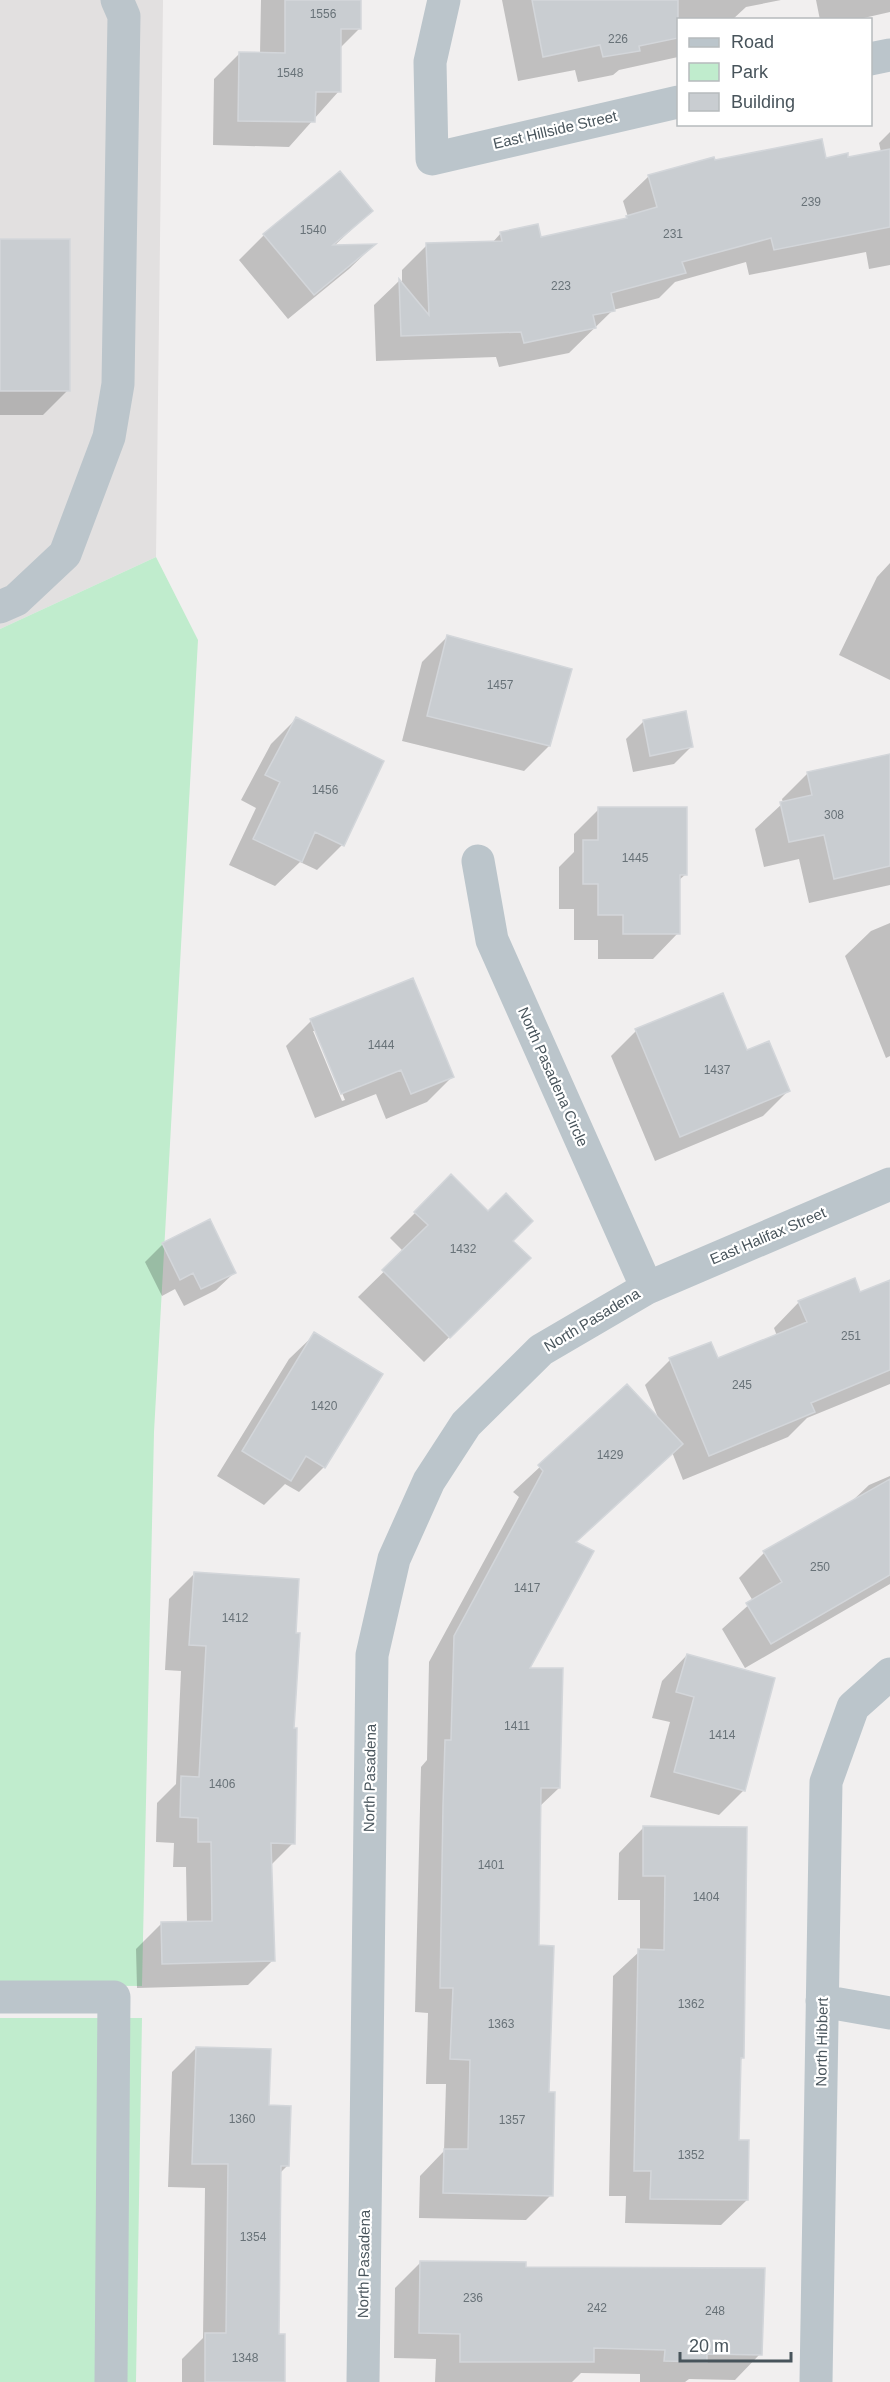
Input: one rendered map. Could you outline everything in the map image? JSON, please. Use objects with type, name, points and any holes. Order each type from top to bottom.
[{"type":"street","points":[[0,608],[16,600],[65,554],[108,438],[118,372],[124,15],[117,0]]},
{"type":"street","name":"East Hillside Street","points":[[444,0],[430,62],[432,159],[677,102]]},
{"type":"street","points":[[872,59],[890,55]]},
{"type":"street","name":"North Pasadena Circle","points":[[478,861],[492,940],[647,1288]]},
{"type":"street","name":"East Halifax Street","points":[[647,1288],[890,1184]]},
{"type":"street","name":"North Pasadena","points":[[363,2382],[372,1655],[394,1559],[429,1481],[466,1424],[541,1350],[647,1288]]},
{"type":"street","name":"North Hibbert","points":[[816,2382],[826,1782],[853,1707],[890,1674]]},
{"type":"street","points":[[0,1997],[114,1997],[111,2382]]},
{"type":"street","points":[[822,2001],[890,2013]]},
{"type":"shaded area","points":[[0,0],[163,0],[156,557],[0,629]]},
{"type":"green space","points":[[156,557],[198,640],[154,1432],[142,1986],[0,1985],[0,629]]},
{"type":"green space","points":[[0,2018],[142,2018],[136,2382],[0,2382]]},
{"type":"building","points":[[285,0],[361,0],[361,29],[341,29],[341,92],[316,92],[315,122],[238,121],[239,52],[285,53]]},
{"type":"building","points":[[532,0],[678,0],[677,38],[639,46],[640,51],[603,57],[600,45],[543,57]]},
{"type":"building","points":[[822,139],[826,158],[848,153],[848,157],[890,149],[890,227],[774,250],[771,238],[682,262],[686,273],[611,293],[615,311],[593,315],[596,328],[524,343],[521,332],[401,336],[399,279],[429,315],[426,243],[502,241],[500,232],[538,224],[541,237],[627,218],[626,216],[657,207],[648,175],[714,157],[715,160]]},
{"type":"building","points":[[340,171],[373,211],[333,245],[376,244],[314,295],[263,234]]},
{"type":"building","points":[[0,239],[70,239],[70,391],[0,391]]},
{"type":"building","points":[[447,635],[572,669],[550,746],[427,716]]},
{"type":"building","points":[[686,711],[693,747],[650,756],[643,720]]},
{"type":"building","points":[[296,717],[384,761],[344,846],[315,832],[302,862],[253,839],[280,782],[265,775]]},
{"type":"building","points":[[890,754],[890,866],[834,879],[824,835],[789,842],[780,802],[812,795],[807,772]]},
{"type":"building","points":[[598,807],[687,807],[687,875],[680,875],[680,934],[623,934],[623,915],[598,915],[598,884],[583,884],[583,840],[598,840]]},
{"type":"building","points":[[413,978],[454,1077],[411,1094],[401,1070],[341,1094],[310,1019]]},
{"type":"building","points":[[723,993],[747,1050],[769,1041],[790,1091],[680,1137],[635,1029]]},
{"type":"building","points":[[451,1174],[488,1211],[506,1193],[533,1221],[513,1241],[531,1258],[450,1338],[382,1270],[428,1225],[414,1212]]},
{"type":"building","points":[[210,1219],[236,1273],[201,1289],[193,1273],[180,1280],[162,1243]]},
{"type":"building","points":[[855,1278],[860,1292],[890,1280],[890,1370],[811,1403],[815,1412],[709,1456],[669,1358],[711,1342],[718,1358],[807,1322],[798,1301]]},
{"type":"building","points":[[314,1332],[383,1374],[325,1468],[306,1456],[291,1481],[242,1451]]},
{"type":"building","points":[[627,1384],[683,1444],[576,1542],[594,1551],[530,1668],[563,1668],[560,1788],[541,1788],[539,1945],[554,1946],[549,2092],[555,2092],[553,2196],[443,2193],[444,2149],[468,2149],[470,2060],[450,2059],[453,1988],[440,1988],[445,1740],[451,1740],[454,1636],[543,1471],[538,1465]]},
{"type":"building","points":[[890,1479],[890,1575],[771,1644],[746,1603],[782,1582],[763,1551]]},
{"type":"building","points":[[194,1572],[299,1579],[296,1633],[300,1633],[294,1728],[297,1728],[295,1844],[271,1843],[275,1961],[162,1964],[161,1922],[212,1921],[211,1842],[198,1842],[198,1818],[180,1817],[181,1776],[199,1777],[206,1646],[189,1645]]},
{"type":"building","points":[[687,1654],[775,1678],[745,1791],[674,1772],[694,1697],[676,1692]]},
{"type":"building","points":[[643,1826],[747,1827],[744,2058],[741,2058],[739,2140],[749,2140],[748,2200],[650,2199],[651,2171],[634,2171],[638,1949],[664,1950],[665,1876],[643,1876]]},
{"type":"building","points":[[196,2047],[271,2049],[269,2105],[291,2106],[289,2166],[281,2166],[279,2334],[285,2334],[285,2382],[205,2382],[205,2333],[226,2333],[228,2164],[192,2164]]},
{"type":"building","points":[[420,2261],[526,2262],[526,2267],[765,2268],[762,2355],[707,2354],[707,2362],[664,2361],[665,2350],[594,2348],[594,2362],[460,2362],[460,2334],[419,2333]]}]
